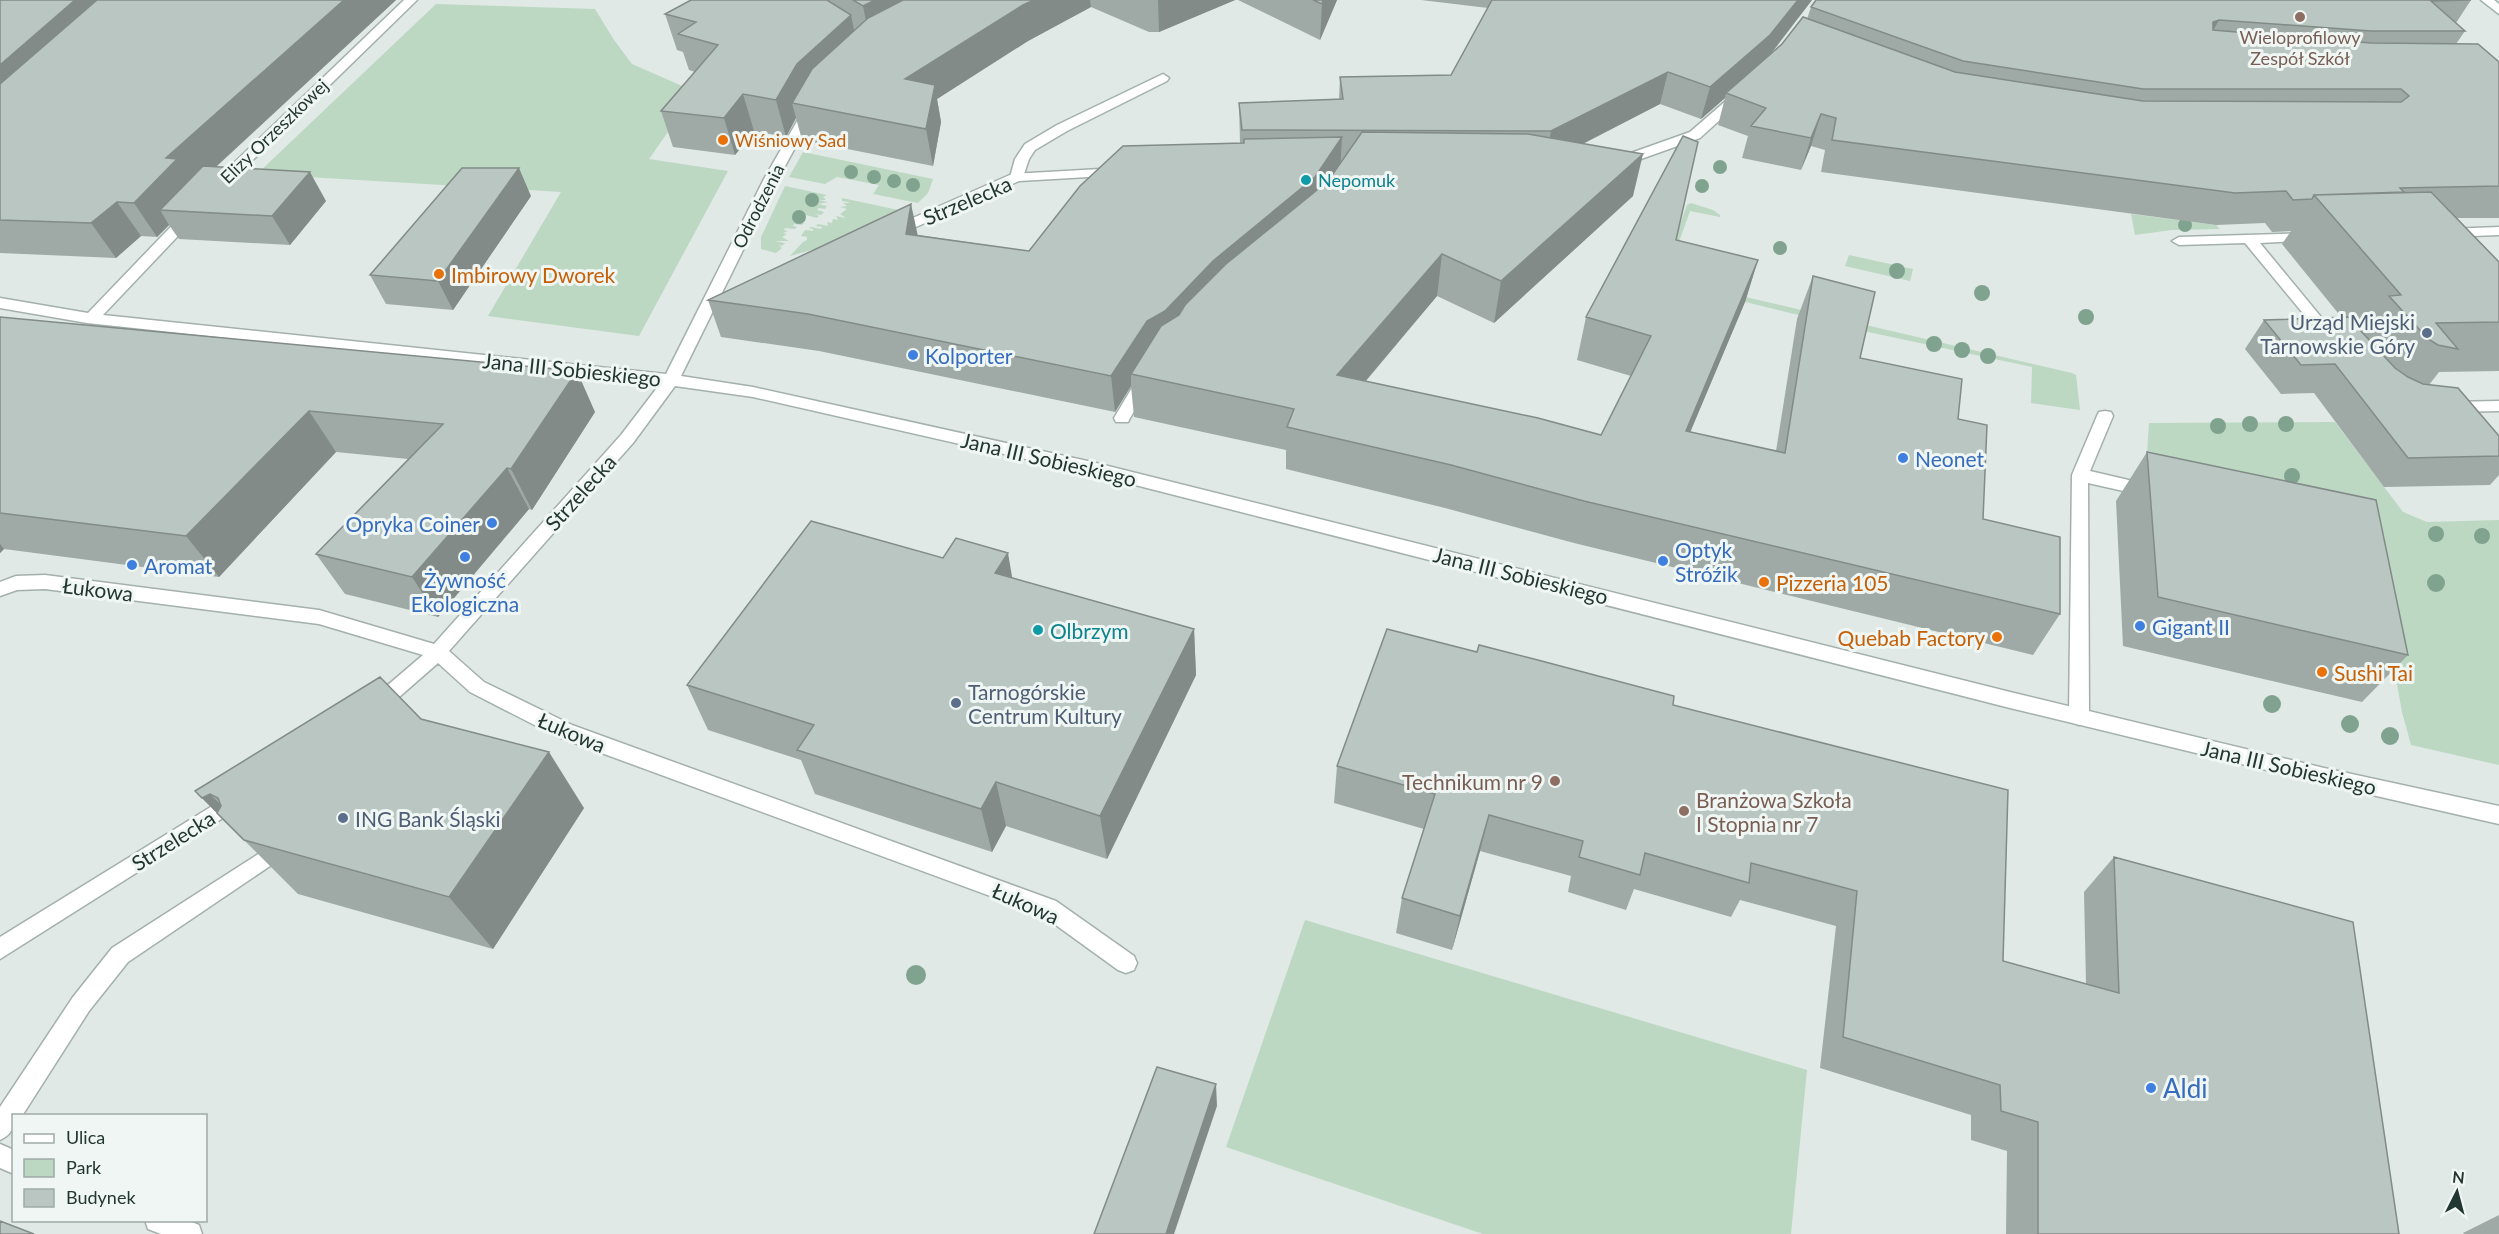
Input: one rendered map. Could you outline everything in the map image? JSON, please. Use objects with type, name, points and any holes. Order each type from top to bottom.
[{"type":"street","name":"Elizy Orzeszkowej","points":[[92,318],[203,202],[411,0]]},
{"type":"street","points":[[2487,0],[2499,10]]},
{"type":"street","points":[[1017,177],[1022,159],[1030,147],[1062,128],[1162,78]]},
{"type":"street","points":[[1605,166],[1655,151],[1695,135],[1751,85]]},
{"type":"street","name":"Odrodzenia","points":[[702,316],[771,178],[814,102],[822,94]]},
{"type":"street","name":"Strzelecka","points":[[874,240],[1017,177],[1132,171]]},
{"type":"street","points":[[2430,233],[2499,231]]},
{"type":"street","points":[[2179,241],[2328,236]]},
{"type":"street","points":[[2249,239],[2329,337],[2343,346]]},
{"type":"street","name":"Jana III Sobieskiego","points":[[0,303],[92,318],[671,380],[753,392],[1092,468],[2079,717],[2499,815]]},
{"type":"street","points":[[702,316],[723,307]]},
{"type":"street","name":"Strzelecka","points":[[364,716],[438,652],[627,439],[671,380],[702,316]]},
{"type":"street","points":[[1122,418],[1156,363]]},
{"type":"street","points":[[2433,408],[2499,406]]},
{"type":"street","points":[[2079,717],[2080,475],[2104,416]]},
{"type":"street","points":[[2080,475],[2166,495]]},
{"type":"street","name":"Łukowa","points":[[0,589],[16,583],[45,582],[319,617],[438,652],[477,687],[565,731],[1049,908],[1126,963]]},
{"type":"street","name":"Strzelecka","points":[[0,949],[248,792]]},
{"type":"street","points":[[0,1128],[81,1004],[120,955],[263,860]]},
{"type":"street","points":[[160,1222],[190,1234]]},
{"type":"green space","points":[[436,4],[595,9],[632,64],[696,92],[649,159],[728,171],[639,336],[488,316],[561,192],[257,174]]},
{"type":"green space","points":[[803,152],[933,179],[928,193],[918,203],[873,194],[879,185],[837,177],[825,184],[789,177]]},
{"type":"green space","points":[[785,186],[827,195],[823,197],[826,200],[819,200],[828,202],[818,204],[827,206],[825,209],[817,210],[824,212],[821,215],[815,214],[819,216],[817,218],[806,215],[798,222],[804,223],[802,225],[794,224],[793,226],[797,227],[795,229],[785,228],[784,230],[788,231],[783,233],[787,234],[782,237],[789,241],[775,241],[785,243],[782,246],[779,245],[782,248],[776,253],[761,249],[761,237]]},
{"type":"green space","points":[[842,198],[903,211],[829,245],[790,256],[807,240],[807,237],[801,236],[805,230],[813,231],[809,228],[811,227],[821,229],[822,227],[816,226],[818,224],[828,226],[827,222],[832,223],[833,219],[838,220],[836,216],[846,218],[840,214],[847,209],[840,207],[847,206],[843,203],[851,203],[842,201]]},
{"type":"green space","points":[[1691,203],[1713,210],[1720,215],[1720,217],[1690,211],[1673,259],[1704,267],[1698,286],[2072,373],[2076,375],[2080,410],[2031,403],[2032,367],[1859,330],[1660,281],[1687,205]]},
{"type":"green space","points":[[2131,214],[2216,225],[2220,229],[2172,230],[2135,235]]},
{"type":"green space","points":[[1849,255],[1913,269],[1910,281],[1845,266]]},
{"type":"green space","points":[[2335,422],[2403,512],[2427,522],[2499,520],[2499,765],[2411,745],[2402,712],[2371,542],[2146,468],[2149,423]]},
{"type":"green space","points":[[1305,920],[1807,1070],[1791,1234],[1483,1234],[1226,1147]]},
{"type":"building","points":[[0,0],[75,0],[0,65]]},
{"type":"building","points":[[97,0],[344,0],[166,158],[177,159],[134,203],[117,202],[91,223],[0,220],[0,84]]},
{"type":"building","points":[[691,0],[827,0],[851,15],[797,64],[776,100],[743,94],[724,118],[661,111],[718,45],[678,34],[696,22],[665,14]]},
{"type":"building","points":[[853,0],[875,0],[863,6]]},
{"type":"building","points":[[903,0],[1034,0],[905,79],[935,85],[926,129],[792,103],[812,69],[868,18]]},
{"type":"building","points":[[1492,0],[1798,0],[1770,35],[1710,87],[1668,72],[1551,131],[1242,130],[1239,103],[1343,99],[1340,77],[1451,75]]},
{"type":"building","points":[[1816,0],[2471,0],[2431,1],[2465,31],[2371,31],[2219,20],[2213,22],[2213,30],[2371,43],[2478,44],[2499,62],[2499,186],[2400,188],[2404,192],[2314,195],[2312,199],[2293,200],[2286,191],[2235,193],[1832,140],[1836,118],[1821,114],[1811,138],[1751,126],[1766,108],[1726,93],[1782,44],[1803,17],[1955,72],[2143,101],[2401,102],[2409,96],[2401,89],[2143,89],[1963,61],[1811,7]]},
{"type":"building","points":[[1362,132],[1528,134],[1643,154],[1501,281],[1442,254],[1337,375],[1538,418],[1601,435],[1651,336],[1586,317],[1683,136],[1698,142],[1676,240],[1758,260],[1686,431],[1785,453],[1813,276],[1875,292],[1860,358],[1962,379],[1958,419],[1987,425],[1983,519],[2060,537],[2060,614],[1584,501],[1451,465],[1287,427],[1294,409],[1131,374],[1161,326],[1179,315],[1185,305],[1226,264],[1328,181]]},
{"type":"building","points":[[1342,137],[1315,177],[1213,261],[1165,311],[1147,321],[1111,376],[808,314],[708,300],[911,204],[906,234],[1029,251],[1080,186],[1123,146],[1244,143],[1244,139]]},
{"type":"building","points":[[203,166],[310,172],[272,216],[160,210]]},
{"type":"building","points":[[462,168],[519,168],[438,281],[370,275]]},
{"type":"building","points":[[2431,192],[2499,262],[2499,322],[2436,323],[2458,349],[2438,345],[2428,339],[2389,296],[2401,295],[2314,195]]},
{"type":"building","points":[[0,317],[577,371],[511,469],[507,468],[412,577],[316,554],[443,424],[309,411],[186,536],[0,513]]},
{"type":"building","points":[[2348,317],[2395,368],[2408,377],[2423,384],[2458,388],[2499,436],[2499,456],[2408,458],[2335,364],[2301,365],[2264,320]]},
{"type":"building","points":[[2147,452],[2376,500],[2408,655],[2158,597]]},
{"type":"building","name":"Tarnogórskie Centrum Kultury","points":[[811,521],[943,558],[956,538],[1008,553],[995,573],[1194,629],[1100,816],[996,782],[981,809],[797,750],[814,725],[687,685]]},
{"type":"building","points":[[1387,629],[1477,652],[1479,645],[1534,659],[1674,696],[1673,705],[2008,790],[2003,961],[2119,993],[2114,857],[2353,922],[2399,1234],[2038,1234],[2038,1122],[2001,1111],[2000,1085],[1843,1037],[1857,891],[1751,863],[1749,883],[1645,853],[1640,875],[1579,857],[1583,841],[1489,815],[1460,916],[1402,898],[1435,794],[1337,766]]},
{"type":"building","points":[[380,677],[421,719],[549,752],[449,897],[244,840],[217,813],[221,806],[218,798],[210,794],[202,798],[195,791]]},
{"type":"building","points":[[1157,1067],[1216,1084],[1166,1234],[1094,1234]]},
{"type":"building","points":[[0,1221],[34,1234],[0,1234]]},
{"type":"place","name":"Wieloprofilowy Zespół Szkół","points":[[2300,17]]},
{"type":"place","name":"Wiśniowy Sad","points":[[723,140]]},
{"type":"place","name":"Nepomuk","points":[[1306,180]]},
{"type":"place","name":"Imbirowy Dworek","points":[[439,274]]},
{"type":"place","name":"Urząd Miejski Tarnowskie Góry","points":[[2427,333]]},
{"type":"place","name":"Kolporter","points":[[913,355]]},
{"type":"place","name":"Neonet","points":[[1903,458]]},
{"type":"place","name":"Opryka Coiner","points":[[492,523]]},
{"type":"place","name":"Żywność Ekologiczna","points":[[465,557]]},
{"type":"place","name":"Optyk Stróźik","points":[[1663,561]]},
{"type":"place","name":"Aromat","points":[[132,565]]},
{"type":"place","name":"Pizzeria 105","points":[[1764,582]]},
{"type":"place","name":"Gigant II","points":[[2140,626]]},
{"type":"place","name":"Olbrzym","points":[[1038,630]]},
{"type":"place","name":"Quebab Factory","points":[[1997,637]]},
{"type":"place","name":"Sushi Tai","points":[[2322,672]]},
{"type":"place","name":"Tarnogórskie Centrum Kultury","points":[[956,703]]},
{"type":"place","name":"Technikum nr 9","points":[[1555,781]]},
{"type":"place","name":"Branżowa Szkoła I Stopnia nr 7","points":[[1684,811]]},
{"type":"place","name":"ING Bank Śląski","points":[[343,818]]},
{"type":"place","name":"Aldi","points":[[2151,1088]]}]
